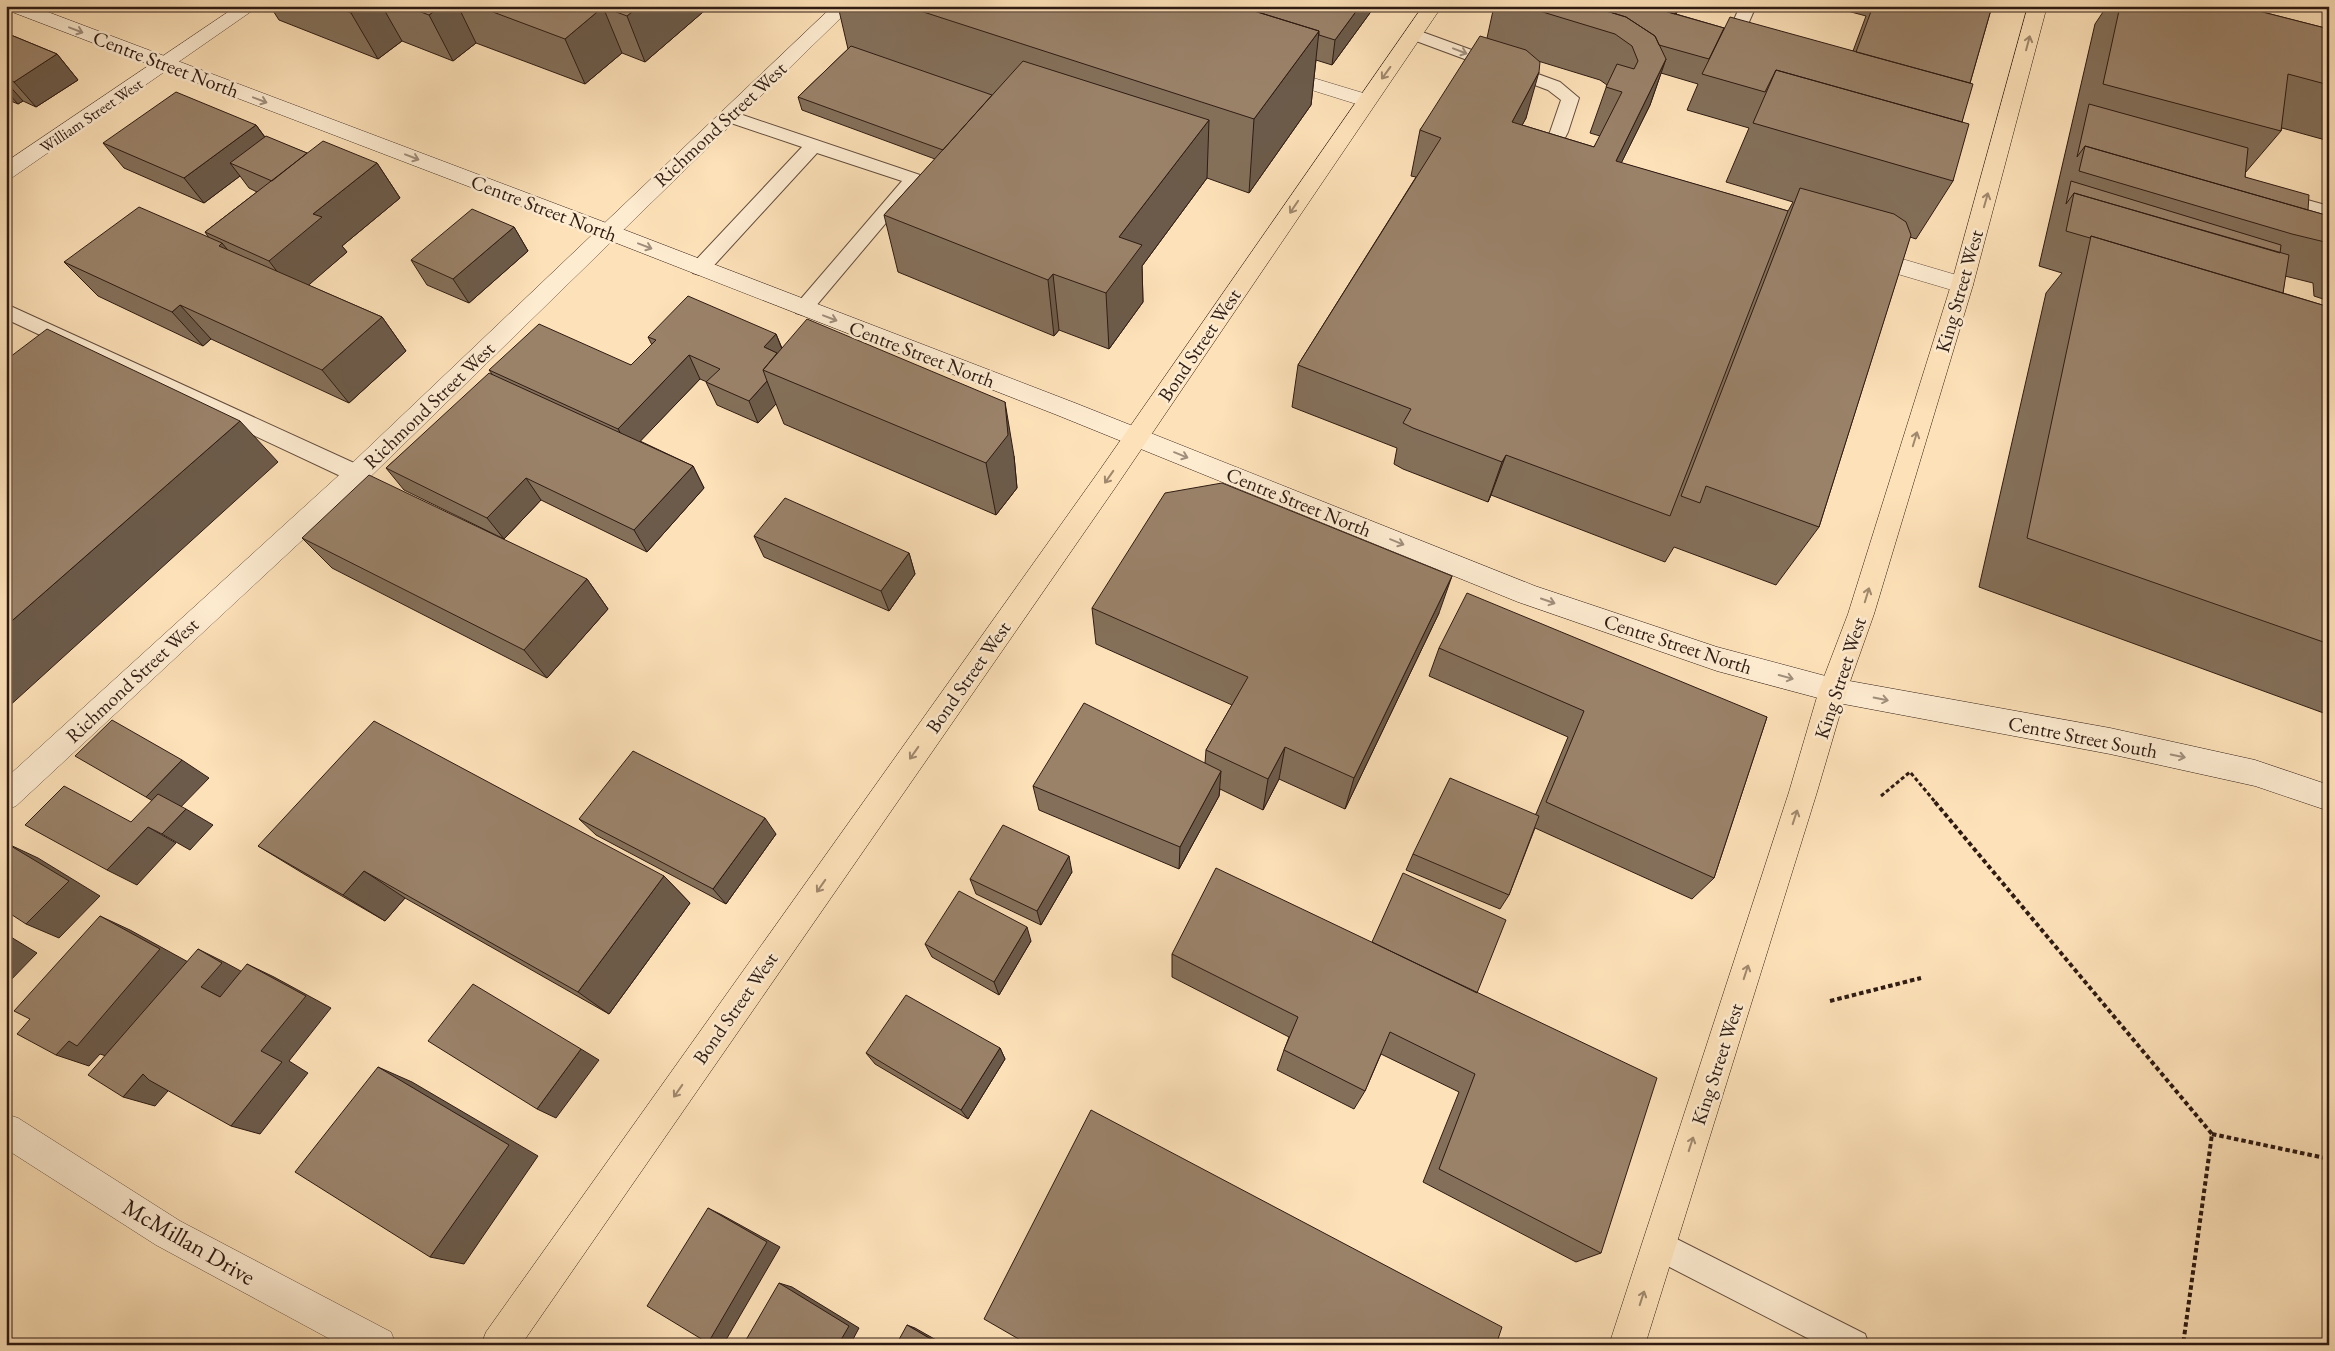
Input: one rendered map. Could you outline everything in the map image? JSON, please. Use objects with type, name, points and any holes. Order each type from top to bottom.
[{"type":"main road","name":"Centre Street North","points":[[14,6],[608,232],[1136,437],[1527,594],[1717,659],[1833,690]]},
{"type":"main road","name":"William Street West","points":[[6,172],[250,6]]},
{"type":"main road","name":"Richmond Street West","points":[[6,797],[357,474],[844,6]]},
{"type":"main road","name":"Bond Street West","points":[[499,1345],[1136,437],[1433,6]]},
{"type":"main road","name":"King Street West","points":[[1627,1345],[1803,792],[1833,690],[1861,614],[1962,285],[2038,6]]},
{"type":"main road","points":[[1263,68],[1366,101]]},
{"type":"main road","points":[[1845,250],[1962,285]]},
{"type":"main road","name":"Centre Street South","points":[[1833,690],[2120,743],[2255,772],[2329,798]]},
{"type":"main road","name":"McMillan Drive","points":[[6,1130],[168,1233],[378,1345]]},
{"type":"lane","points":[[1737,31],[1748,6]]},
{"type":"lane","points":[[1414,34],[1554,86],[1570,98],[1559,132],[1536,180]]},
{"type":"lane","points":[[728,116],[914,179],[803,308]]},
{"type":"lane","points":[[700,268],[814,145]]},
{"type":"lane","points":[[2286,200],[2329,212]]},
{"type":"lane","points":[[6,311],[357,474]]},
{"type":"lane","points":[[1659,1245],[1854,1345]]},
{"type":"path","points":[[1881,796],[1910,772],[2212,1134],[2325,1158]]},
{"type":"path","points":[[1830,1002],[1921,978]]},
{"type":"path","points":[[2183,1345],[2212,1134]]},
{"type":"building","points":[[334,6],[361,6],[351,13]]},
{"type":"building","points":[[405,6],[441,6],[429,15]]},
{"type":"building","points":[[477,6],[639,6],[627,16],[603,7],[565,39]]},
{"type":"building","points":[[905,6],[1238,6],[1319,31],[1254,119]]},
{"type":"building","points":[[1238,6],[1360,6],[1335,40],[1319,35],[1319,31]]},
{"type":"building","points":[[1523,6],[1590,6],[1626,17],[1655,36],[1666,59],[1616,161],[1788,211],[1670,516],[1506,455],[1502,462],[1413,428],[1403,423],[1411,409],[1298,365],[1441,138],[1420,130],[1480,36],[1526,50],[1540,62],[1539,72],[1512,122],[1594,147],[1622,92],[1606,87],[1617,64],[1634,69],[1638,61],[1632,46],[1615,34]]},
{"type":"building","points":[[1590,6],[1647,6],[1724,28],[1709,59],[1659,45],[1655,36],[1626,17]]},
{"type":"building","points":[[1647,6],[1678,6],[1675,14]]},
{"type":"building","points":[[1873,6],[1992,6],[1970,83],[1856,52]]},
{"type":"building","points":[[2120,6],[2239,6],[2329,29],[2329,85],[2288,74],[2281,131],[2103,84]]},
{"type":"building","points":[[1730,17],[1973,84],[1962,122],[1776,70],[1765,92],[1702,74]]},
{"type":"building","points":[[6,33],[57,54],[14,82],[6,78]]},
{"type":"building","points":[[851,46],[992,95],[943,150],[798,97]]},
{"type":"building","points":[[1023,61],[1209,120],[1119,237],[1142,245],[1106,293],[1053,274],[1048,280],[884,215]]},
{"type":"building","points":[[1776,70],[1969,124],[1953,181],[1753,123]]},
{"type":"building","points":[[176,92],[256,125],[184,178],[103,143]]},
{"type":"building","points":[[2089,104],[2248,148],[2245,177],[2309,195],[2308,210],[2085,146],[2077,157]]},
{"type":"building","points":[[266,136],[307,153],[272,181],[230,163]]},
{"type":"building","points":[[323,141],[377,163],[313,214],[322,217],[269,261],[205,232]]},
{"type":"building","points":[[2085,146],[2329,216],[2329,243],[2292,234],[2079,171]]},
{"type":"building","points":[[2071,181],[2281,245],[2280,253],[2074,193],[2066,204]]},
{"type":"building","points":[[1800,188],[1894,214],[1906,222],[1911,235],[1819,527],[1706,486],[1700,503],[1681,496]]},
{"type":"building","points":[[2074,193],[2289,255],[2283,293],[2091,236],[2090,238],[2066,231]]},
{"type":"building","points":[[139,207],[222,243],[219,246],[382,317],[322,370],[180,305],[172,312],[64,262]]},
{"type":"building","points":[[472,209],[514,227],[453,279],[411,260]]},
{"type":"building","points":[[2091,236],[2329,307],[2329,644],[2027,538]]},
{"type":"building","points":[[688,296],[776,334],[764,347],[777,353],[763,370],[767,381],[749,401],[706,382],[720,369],[689,355],[618,429],[489,370],[539,324],[631,365],[656,340],[648,337]]},
{"type":"building","points":[[807,319],[1005,402],[1008,435],[986,463],[763,370]]},
{"type":"building","points":[[47,329],[240,421],[6,626],[6,360]]},
{"type":"building","points":[[489,373],[693,466],[634,530],[526,478],[487,518],[386,468]]},
{"type":"building","points":[[369,475],[587,579],[524,650],[302,538]]},
{"type":"building","points":[[1222,483],[1452,576],[1354,778],[1285,747],[1268,779],[1206,750],[1248,677],[1092,608],[1165,493]]},
{"type":"building","points":[[785,498],[909,553],[881,591],[754,536]]},
{"type":"building","points":[[1467,593],[1767,717],[1714,878],[1546,802],[1584,711],[1439,648]]},
{"type":"building","points":[[1084,703],[1221,771],[1180,847],[1033,786]]},
{"type":"building","points":[[112,720],[182,760],[146,797],[75,756]]},
{"type":"building","points":[[374,721],[664,876],[578,992],[364,871],[343,895],[258,846]]},
{"type":"building","points":[[633,751],[765,818],[713,889],[579,819]]},
{"type":"building","points":[[1450,778],[1539,816],[1509,895],[1413,854]]},
{"type":"building","points":[[64,786],[131,822],[158,794],[186,809],[162,834],[148,827],[107,870],[25,825]]},
{"type":"building","points":[[1003,825],[1069,856],[1037,911],[970,879]]},
{"type":"building","points":[[6,843],[69,881],[26,924],[6,911]]},
{"type":"building","points":[[1216,868],[1657,1078],[1601,1253],[1439,1169],[1475,1074],[1390,1032],[1365,1091],[1284,1050],[1298,1017],[1172,954]]},
{"type":"building","points":[[1403,873],[1506,920],[1477,993],[1372,942]]},
{"type":"building","points":[[959,891],[1027,927],[994,982],[925,944]]},
{"type":"building","points":[[100,916],[160,949],[77,1046],[69,1041],[56,1055],[17,1034],[30,1019],[14,1011]]},
{"type":"building","points":[[198,949],[222,963],[201,987],[220,997],[247,964],[306,996],[261,1051],[282,1062],[231,1126],[149,1080],[143,1074],[123,1097],[88,1075]]},
{"type":"building","points":[[473,984],[581,1049],[537,1109],[428,1041]]},
{"type":"building","points":[[906,995],[1000,1048],[961,1110],[866,1053]]},
{"type":"building","points":[[378,1067],[509,1145],[430,1257],[295,1172]]},
{"type":"building","points":[[1091,1110],[1502,1327],[1496,1345],[1029,1345],[984,1319]]},
{"type":"building","points":[[708,1208],[767,1242],[708,1343],[647,1306]]},
{"type":"building","points":[[779,1283],[849,1326],[838,1345],[743,1345]]},
{"type":"building","points":[[907,1325],[941,1345],[896,1345]]}]
